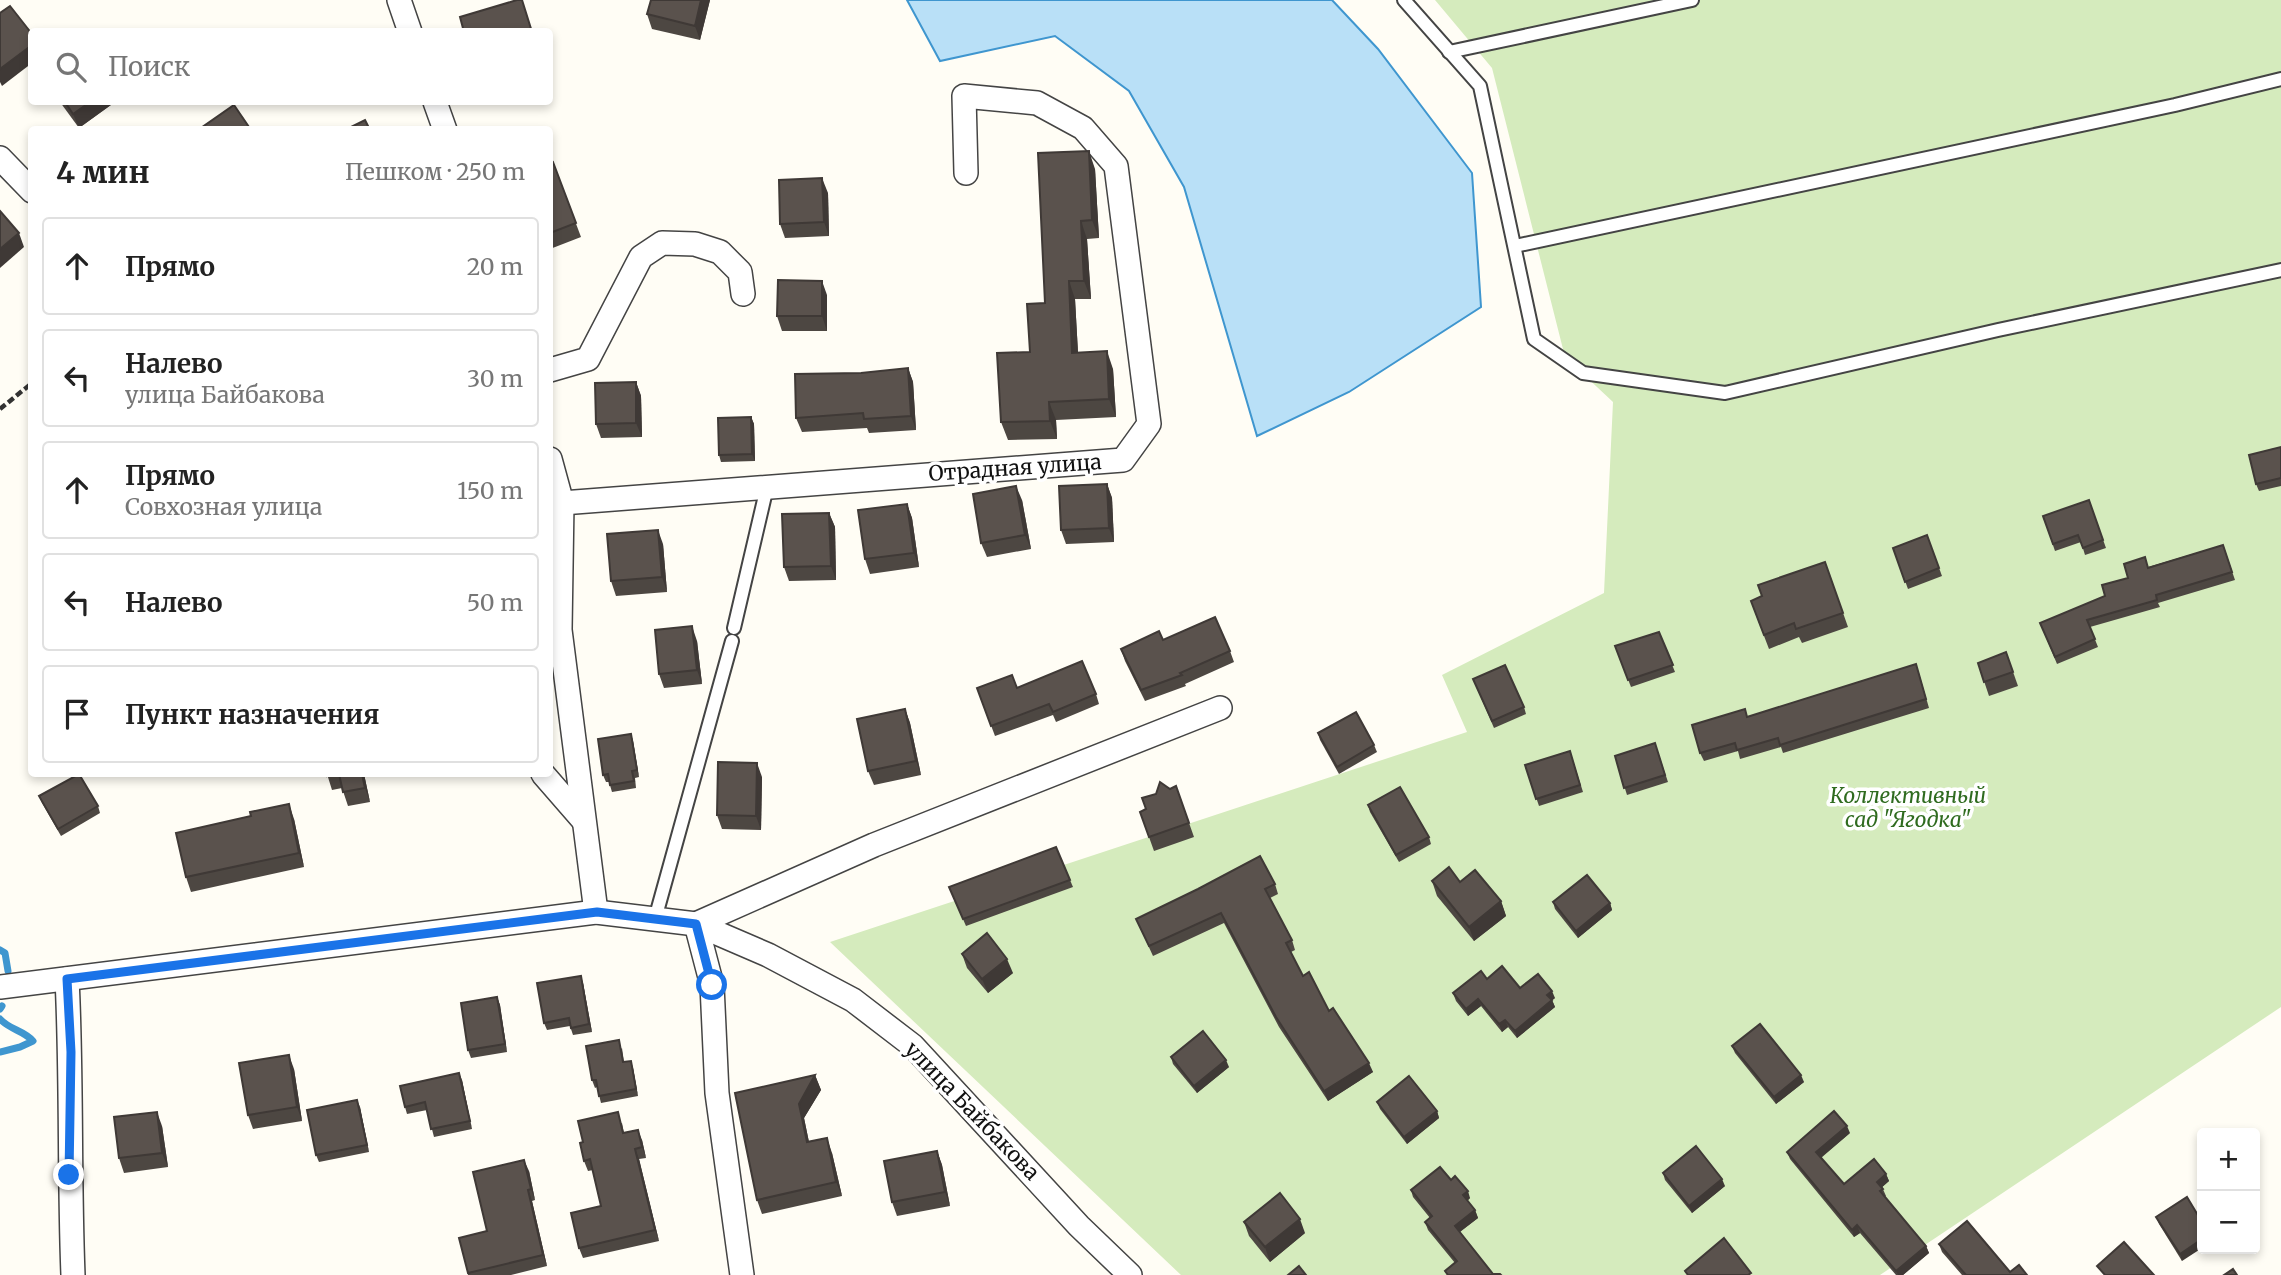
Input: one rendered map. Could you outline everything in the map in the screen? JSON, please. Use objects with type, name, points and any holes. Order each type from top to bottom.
[{"type":"street","points":[[399,0],[409,28]]},
{"type":"street","name":"Отрадная улица","points":[[562,503],[1123,460],[1149,424],[1116,166],[1083,128],[1037,103],[964,96],[966,173]]},
{"type":"street","points":[[436,105],[444,126]]},
{"type":"street","points":[[0,158],[28,187]]},
{"type":"street","points":[[553,369],[588,359],[641,257],[662,243],[695,244],[720,252],[740,272],[743,294]]},
{"type":"street","points":[[553,470],[562,503],[560,630],[597,912]]},
{"type":"street","points":[[742,1275],[717,1093],[712,985],[696,924],[874,845],[1220,708]]},
{"type":"street","points":[[546,777],[583,820]]},
{"type":"street","name":"улица Байбакова","points":[[0,986],[597,912],[696,924],[768,955],[853,1000],[913,1046],[1079,1226],[1130,1275]]},
{"type":"street","points":[[67,979],[71,1052],[69,1175],[73,1275]]},
{"type":"lane","points":[[1404,0],[1480,86],[1534,339],[1583,373],[1725,393],[1998,330],[2281,270]]},
{"type":"lane","points":[[1449,52],[1692,0]]},
{"type":"lane","points":[[1515,246],[2161,108],[2281,79]]},
{"type":"lane","points":[[655,919],[733,634],[766,487]]},
{"type":"path","points":[[0,409],[28,386]]},
{"type":"green space","name":"Коллективный сад \"Ягодка\"","points":[[1435,0],[2281,0],[2281,1007],[1880,1275],[1181,1275],[830,942],[1467,732],[1442,675],[1604,593],[1613,402],[1565,357],[1492,68]]},
{"type":"water","points":[[907,0],[1332,0],[1378,49],[1472,173],[1481,307],[1349,392],[1257,436],[1184,187],[1129,91],[1055,36],[940,61]]},
{"type":"building","points":[[522,0],[531,28],[463,28],[460,17]]},
{"type":"building","points":[[651,0],[701,0],[695,26],[647,14]]},
{"type":"building","points":[[10,6],[28,29],[28,48],[0,69],[0,13]]},
{"type":"building","points":[[67,105],[86,105],[73,114]]},
{"type":"building","points":[[234,105],[248,126],[204,126]]},
{"type":"building","points":[[365,120],[368,126],[353,126]]},
{"type":"building","points":[[1089,151],[1092,220],[1081,221],[1084,281],[1069,281],[1072,353],[1107,351],[1109,399],[1049,402],[1050,421],[1001,422],[997,353],[1030,352],[1027,304],[1045,303],[1038,153]]},
{"type":"building","points":[[553,162],[576,223],[553,232]]},
{"type":"building","points":[[822,178],[824,222],[780,224],[779,180]]},
{"type":"building","points":[[0,211],[19,233],[0,249]]},
{"type":"building","points":[[778,280],[822,281],[822,316],[777,316]]},
{"type":"building","points":[[908,368],[911,416],[864,419],[863,413],[796,418],[795,374],[861,373]]},
{"type":"building","points":[[636,382],[636,423],[596,424],[595,383]]},
{"type":"building","points":[[751,417],[752,454],[719,455],[718,418]]},
{"type":"building","points":[[2281,447],[2281,478],[2256,484],[2249,455]]},
{"type":"building","points":[[1107,484],[1109,528],[1061,530],[1059,486]]},
{"type":"building","points":[[1016,486],[1025,535],[981,543],[973,494]]},
{"type":"building","points":[[2089,500],[2103,540],[2083,548],[2078,535],[2053,544],[2043,516]]},
{"type":"building","points":[[907,504],[914,553],[865,559],[858,510]]},
{"type":"building","points":[[829,513],[831,566],[784,567],[782,514]]},
{"type":"building","points":[[658,530],[662,577],[611,581],[607,534]]},
{"type":"building","points":[[1927,535],[1939,568],[1905,582],[1893,548]]},
{"type":"building","points":[[2223,545],[2232,572],[2156,595],[2157,600],[2087,620],[2095,639],[2055,657],[2040,623],[2105,596],[2102,585],[2128,578],[2124,564],[2145,557],[2148,568]]},
{"type":"building","points":[[1825,562],[1843,613],[1796,629],[1794,623],[1764,635],[1751,601],[1762,596],[1758,585]]},
{"type":"building","points":[[1215,617],[1230,651],[1180,673],[1182,675],[1141,690],[1121,649],[1159,631],[1163,640]]},
{"type":"building","points":[[692,626],[697,670],[659,674],[655,630]]},
{"type":"building","points":[[1659,632],[1673,665],[1628,680],[1615,646]]},
{"type":"building","points":[[2006,652],[2013,672],[1984,682],[1978,663]]},
{"type":"building","points":[[1082,661],[1096,694],[1053,712],[1049,704],[991,726],[977,688],[1012,675],[1017,688]]},
{"type":"building","points":[[1916,664],[1926,699],[1780,745],[1778,738],[1737,750],[1735,743],[1700,753],[1692,725],[1745,709],[1747,717]]},
{"type":"building","points":[[1505,665],[1524,707],[1492,721],[1473,679]]},
{"type":"building","points":[[905,709],[916,761],[868,771],[857,719]]},
{"type":"building","points":[[1356,712],[1374,745],[1337,767],[1318,733]]},
{"type":"building","points":[[631,734],[637,770],[632,771],[634,781],[610,785],[608,774],[603,775],[598,739]]},
{"type":"building","points":[[1655,743],[1665,775],[1624,788],[1615,756]]},
{"type":"building","points":[[1570,751],[1580,785],[1536,799],[1525,765]]},
{"type":"building","points":[[718,762],[757,763],[756,816],[717,815]]},
{"type":"building","points":[[74,777],[81,777],[98,806],[58,829],[39,796]]},
{"type":"building","points":[[340,777],[363,777],[365,788],[343,792]]},
{"type":"building","points":[[1160,782],[1170,789],[1176,786],[1189,823],[1149,837],[1140,812],[1146,809],[1142,798],[1156,794]]},
{"type":"building","points":[[1400,787],[1429,837],[1396,855],[1368,805]]},
{"type":"building","points":[[289,804],[299,853],[186,877],[176,833],[251,816],[250,812]]},
{"type":"building","points":[[1056,847],[1070,880],[963,919],[949,887]]},
{"type":"building","points":[[1260,856],[1275,884],[1265,889],[1292,940],[1286,943],[1303,976],[1309,972],[1329,1011],[1333,1008],[1369,1063],[1324,1091],[1276,1017],[1221,913],[1149,946],[1136,919]]},
{"type":"building","points":[[1449,867],[1460,882],[1475,870],[1501,901],[1469,927],[1432,881]]},
{"type":"building","points":[[1587,875],[1610,903],[1576,931],[1553,902]]},
{"type":"building","points":[[987,933],[1007,959],[982,979],[962,954]]},
{"type":"building","points":[[1502,966],[1520,988],[1538,974],[1552,991],[1547,995],[1552,1000],[1515,1031],[1505,1020],[1499,1024],[1478,999],[1466,1009],[1453,993],[1481,971],[1487,979]]},
{"type":"building","points":[[581,976],[589,1024],[571,1028],[569,1018],[544,1023],[537,983]]},
{"type":"building","points":[[497,997],[505,1044],[468,1050],[461,1003]]},
{"type":"building","points":[[1760,1024],[1801,1075],[1774,1097],[1732,1046]]},
{"type":"building","points":[[1203,1031],[1226,1060],[1194,1086],[1171,1057]]},
{"type":"building","points":[[619,1040],[623,1062],[631,1061],[636,1089],[599,1096],[596,1080],[592,1080],[586,1046]]},
{"type":"building","points":[[289,1055],[297,1107],[248,1115],[239,1063]]},
{"type":"building","points":[[459,1073],[470,1121],[431,1129],[425,1102],[405,1107],[400,1086]]},
{"type":"building","points":[[815,1075],[799,1104],[807,1142],[827,1138],[836,1182],[757,1200],[735,1093]]},
{"type":"building","points":[[1409,1076],[1437,1111],[1404,1137],[1377,1102]]},
{"type":"building","points":[[357,1100],[367,1145],[316,1155],[307,1110]]},
{"type":"building","points":[[1834,1111],[1847,1126],[1816,1152],[1844,1184],[1874,1159],[1886,1174],[1877,1182],[1883,1189],[1880,1191],[1926,1246],[1896,1271],[1857,1225],[1852,1230],[1787,1152]]},
{"type":"building","points":[[157,1112],[162,1153],[119,1158],[114,1117]]},
{"type":"building","points":[[618,1112],[623,1133],[638,1130],[642,1147],[635,1149],[655,1230],[579,1248],[571,1213],[601,1206],[590,1159],[584,1161],[578,1121]]},
{"type":"building","points":[[1696,1146],[1722,1179],[1689,1206],[1663,1173]]},
{"type":"building","points":[[937,1151],[945,1192],[892,1202],[884,1161]]},
{"type":"building","points":[[524,1160],[543,1255],[468,1273],[459,1238],[487,1231],[473,1172]]},
{"type":"building","points":[[1440,1167],[1451,1180],[1455,1176],[1468,1191],[1463,1195],[1475,1210],[1455,1226],[1493,1274],[1501,1275],[1448,1275],[1445,1271],[1457,1261],[1425,1222],[1432,1216],[1411,1190]]},
{"type":"building","points":[[1280,1193],[1300,1219],[1265,1247],[1244,1222]]},
{"type":"building","points":[[2187,1197],[2197,1214],[2197,1242],[2180,1254],[2156,1217]]},
{"type":"building","points":[[1967,1221],[2010,1272],[2019,1265],[2027,1275],[1966,1275],[1939,1244]]},
{"type":"building","points":[[1724,1238],[1751,1273],[1688,1275],[1685,1271]]},
{"type":"building","points":[[2124,1242],[2154,1275],[2105,1275],[2097,1266]]},
{"type":"building","points":[[1299,1266],[1306,1275],[1288,1275]]},
{"type":"building","points":[[2233,1269],[2237,1275],[2224,1275]]},
{"type":"waterway","points":[[0,950],[5,953],[8,971]]},
{"type":"waterway","points":[[0,1019],[33,1041],[0,1052]]},
{"type":"route","points":[[69,1175],[71,1052],[67,979],[597,912],[696,924],[712,985]]}]
